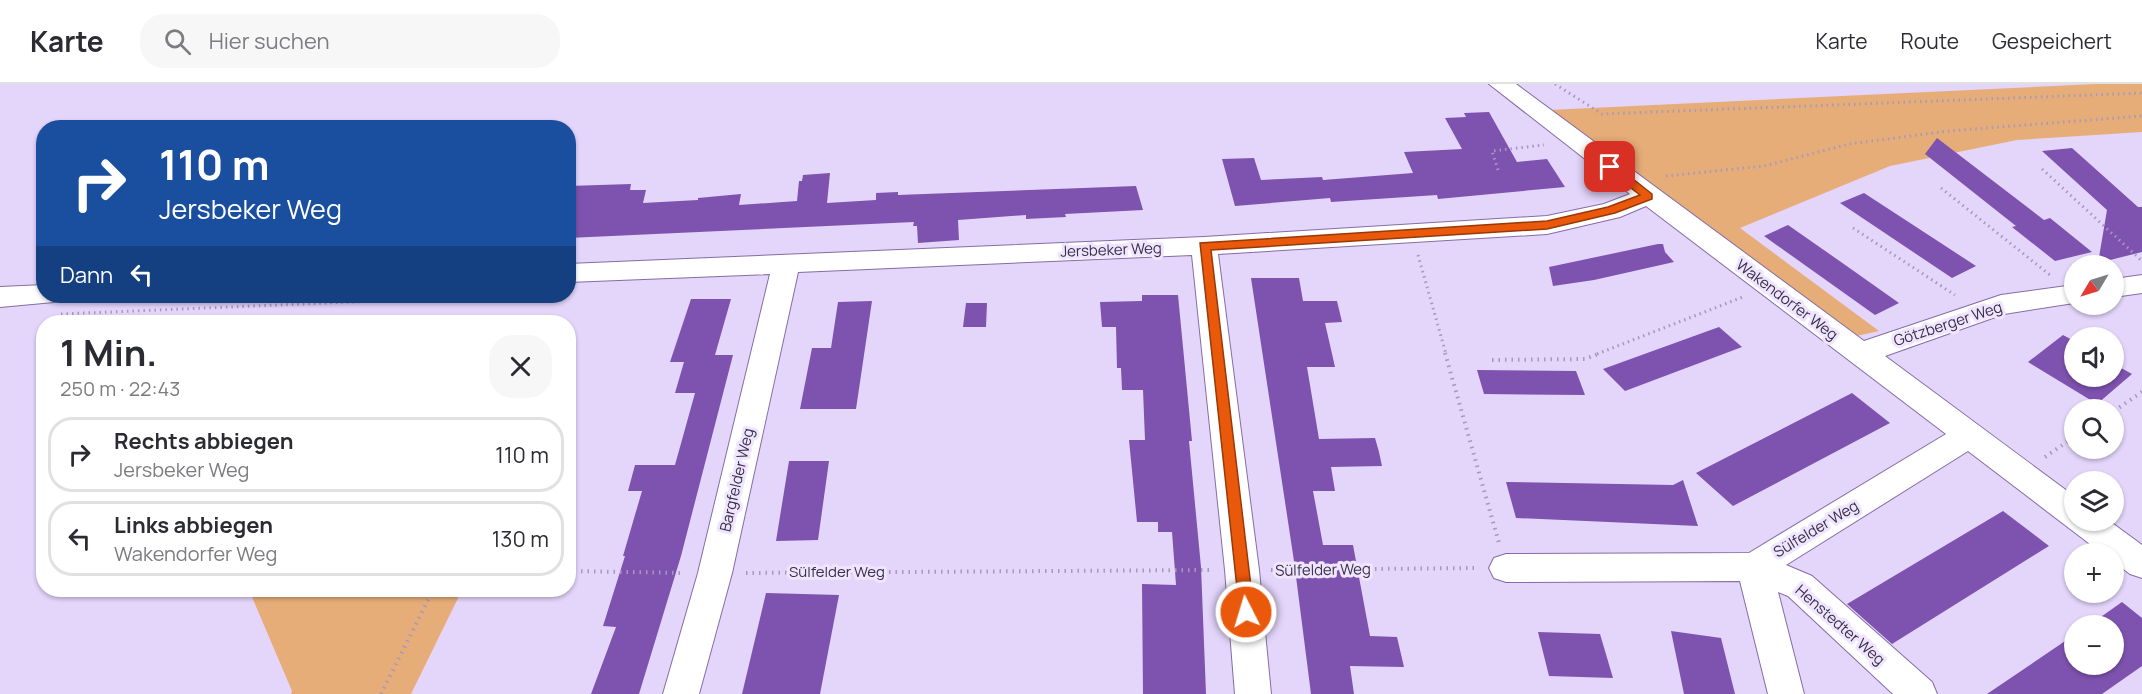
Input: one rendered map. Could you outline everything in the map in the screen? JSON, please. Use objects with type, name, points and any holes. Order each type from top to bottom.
[{"type":"street","name":"Wakendorfer Weg","points":[[1502,84],[1637,188],[2064,507]]},
{"type":"street","name":"Jersbeker Weg","points":[[576,273],[1204,246],[1547,225],[1611,211],[1637,188]]},
{"type":"street","points":[[1204,246],[1242,570],[1253,694]]},
{"type":"street","name":"Bargfelder Weg","points":[[681,694],[715,573],[786,264]]},
{"type":"street","points":[[2124,287],[2142,284]]},
{"type":"street","name":"Götzberger Weg","points":[[1859,354],[2001,305],[2064,288]]},
{"type":"street","points":[[0,297],[36,303]]},
{"type":"street","name":"Sülfelder Weg","points":[[1754,567],[1968,436]]},
{"type":"street","points":[[2098,531],[2142,564]]},
{"type":"street","points":[[1506,568],[1754,567],[1786,694]]},
{"type":"street","name":"Henstedter Weg","points":[[1754,567],[1800,586],[1918,694]]},
{"type":"path","points":[[1555,84],[1602,114],[2142,93]]},
{"type":"path","points":[[1637,188],[1764,166],[1849,144],[1948,131],[2142,116]]},
{"type":"path","points":[[1498,170],[1492,152],[1577,142]]},
{"type":"path","points":[[2042,169],[2142,261]]},
{"type":"path","points":[[1941,188],[2064,285]]},
{"type":"path","points":[[1853,228],[1981,312]]},
{"type":"path","points":[[1418,255],[1506,568]]},
{"type":"path","points":[[1492,360],[1585,359],[1709,313],[1768,286]]},
{"type":"path","points":[[51,305],[150,303]]},
{"type":"path","points":[[2124,404],[2142,392]]},
{"type":"path","name":"Sülfelder Weg","points":[[576,571],[715,573],[1506,568]]},
{"type":"path","points":[[381,694],[430,597]]},
{"type":"shaded area","points":[[2096,84],[2142,84],[2142,132],[2017,140],[1890,166],[1740,228],[1879,331],[1852,337],[1549,110]]},
{"type":"shaded area","points":[[252,597],[459,597],[411,694],[291,694],[292,691]]},
{"type":"building","points":[[1489,112],[1517,162],[1547,159],[1565,187],[1438,199],[1437,195],[1331,202],[1330,198],[1235,206],[1222,159],[1254,158],[1261,180],[1322,177],[1323,180],[1413,173],[1404,152],[1462,149],[1445,118],[1466,117],[1464,113]]},
{"type":"building","points":[[1937,138],[2044,220],[2050,218],[2092,252],[2064,255],[2064,259],[2055,261],[2012,227],[2016,226],[1925,154]]},
{"type":"building","points":[[2072,148],[2138,207],[2142,207],[2142,252],[2124,256],[2099,255],[2107,210],[2042,151]]},
{"type":"building","points":[[830,173],[827,203],[876,200],[876,193],[898,192],[898,195],[1136,186],[1143,210],[1065,214],[1066,217],[1026,219],[1026,215],[958,220],[959,240],[918,243],[917,226],[913,226],[914,222],[576,238],[576,186],[631,184],[630,190],[646,190],[643,203],[698,200],[698,198],[741,194],[739,205],[797,201],[799,181],[802,181],[803,175]]},
{"type":"building","points":[[1864,193],[1976,266],[1952,278],[1840,203]]},
{"type":"building","points":[[1788,225],[1899,303],[1875,315],[1764,236]]},
{"type":"building","points":[[1663,244],[1665,252],[1674,262],[1594,280],[1553,286],[1549,267]]},
{"type":"building","points":[[1251,278],[1299,278],[1303,301],[1337,301],[1342,322],[1325,323],[1335,367],[1307,367],[1319,439],[1375,438],[1379,452],[1382,466],[1331,467],[1335,491],[1313,491],[1323,545],[1353,545],[1370,636],[1397,637],[1404,667],[1350,666],[1354,694],[1311,694],[1294,561]]},
{"type":"building","points":[[1142,295],[1178,295],[1201,567],[1206,694],[1143,694],[1142,584],[1176,585],[1172,532],[1158,532],[1158,522],[1137,522],[1129,440],[1145,440],[1143,390],[1122,390],[1121,368],[1117,368],[1116,327],[1102,327],[1100,302],[1142,301]]},
{"type":"building","points":[[691,299],[731,299],[715,355],[733,355],[681,556],[639,694],[591,694],[616,627],[603,626],[642,491],[628,491],[635,465],[675,465],[695,393],[675,393],[684,362],[670,362]]},
{"type":"building","points":[[872,301],[856,409],[800,409],[812,348],[831,348],[838,302]]},
{"type":"building","points":[[966,303],[987,303],[986,327],[963,327]]},
{"type":"building","points":[[1719,327],[1742,347],[1625,391],[1603,369]]},
{"type":"building","points":[[2063,335],[2064,336],[2064,384],[2028,362]]},
{"type":"building","points":[[1477,370],[1576,371],[1585,395],[1484,394]]},
{"type":"building","points":[[2124,370],[2132,374],[2124,381]]},
{"type":"building","points":[[2069,387],[2117,387],[2103,399],[2089,399]]},
{"type":"building","points":[[1852,393],[1890,423],[1733,506],[1696,473]]},
{"type":"building","points":[[789,461],[829,461],[818,540],[776,541]]},
{"type":"building","points":[[1683,480],[1698,526],[1516,518],[1506,482],[1673,485]]},
{"type":"building","points":[[2003,511],[2049,546],[1892,644],[1847,604]]},
{"type":"building","points":[[766,593],[839,595],[820,694],[742,694]]},
{"type":"building","points":[[2123,603],[2142,618],[2142,666],[2102,694],[1987,694],[2064,642],[2064,675],[2124,675],[2124,615],[2104,615]]},
{"type":"building","points":[[1671,631],[1721,638],[1735,694],[1684,694]]},
{"type":"building","points":[[1538,632],[1600,634],[1613,678],[1549,676]]},
{"type":"route","points":[[1246,612],[1204,246],[1547,225],[1611,211],[1648,196],[1610,167]]}]
